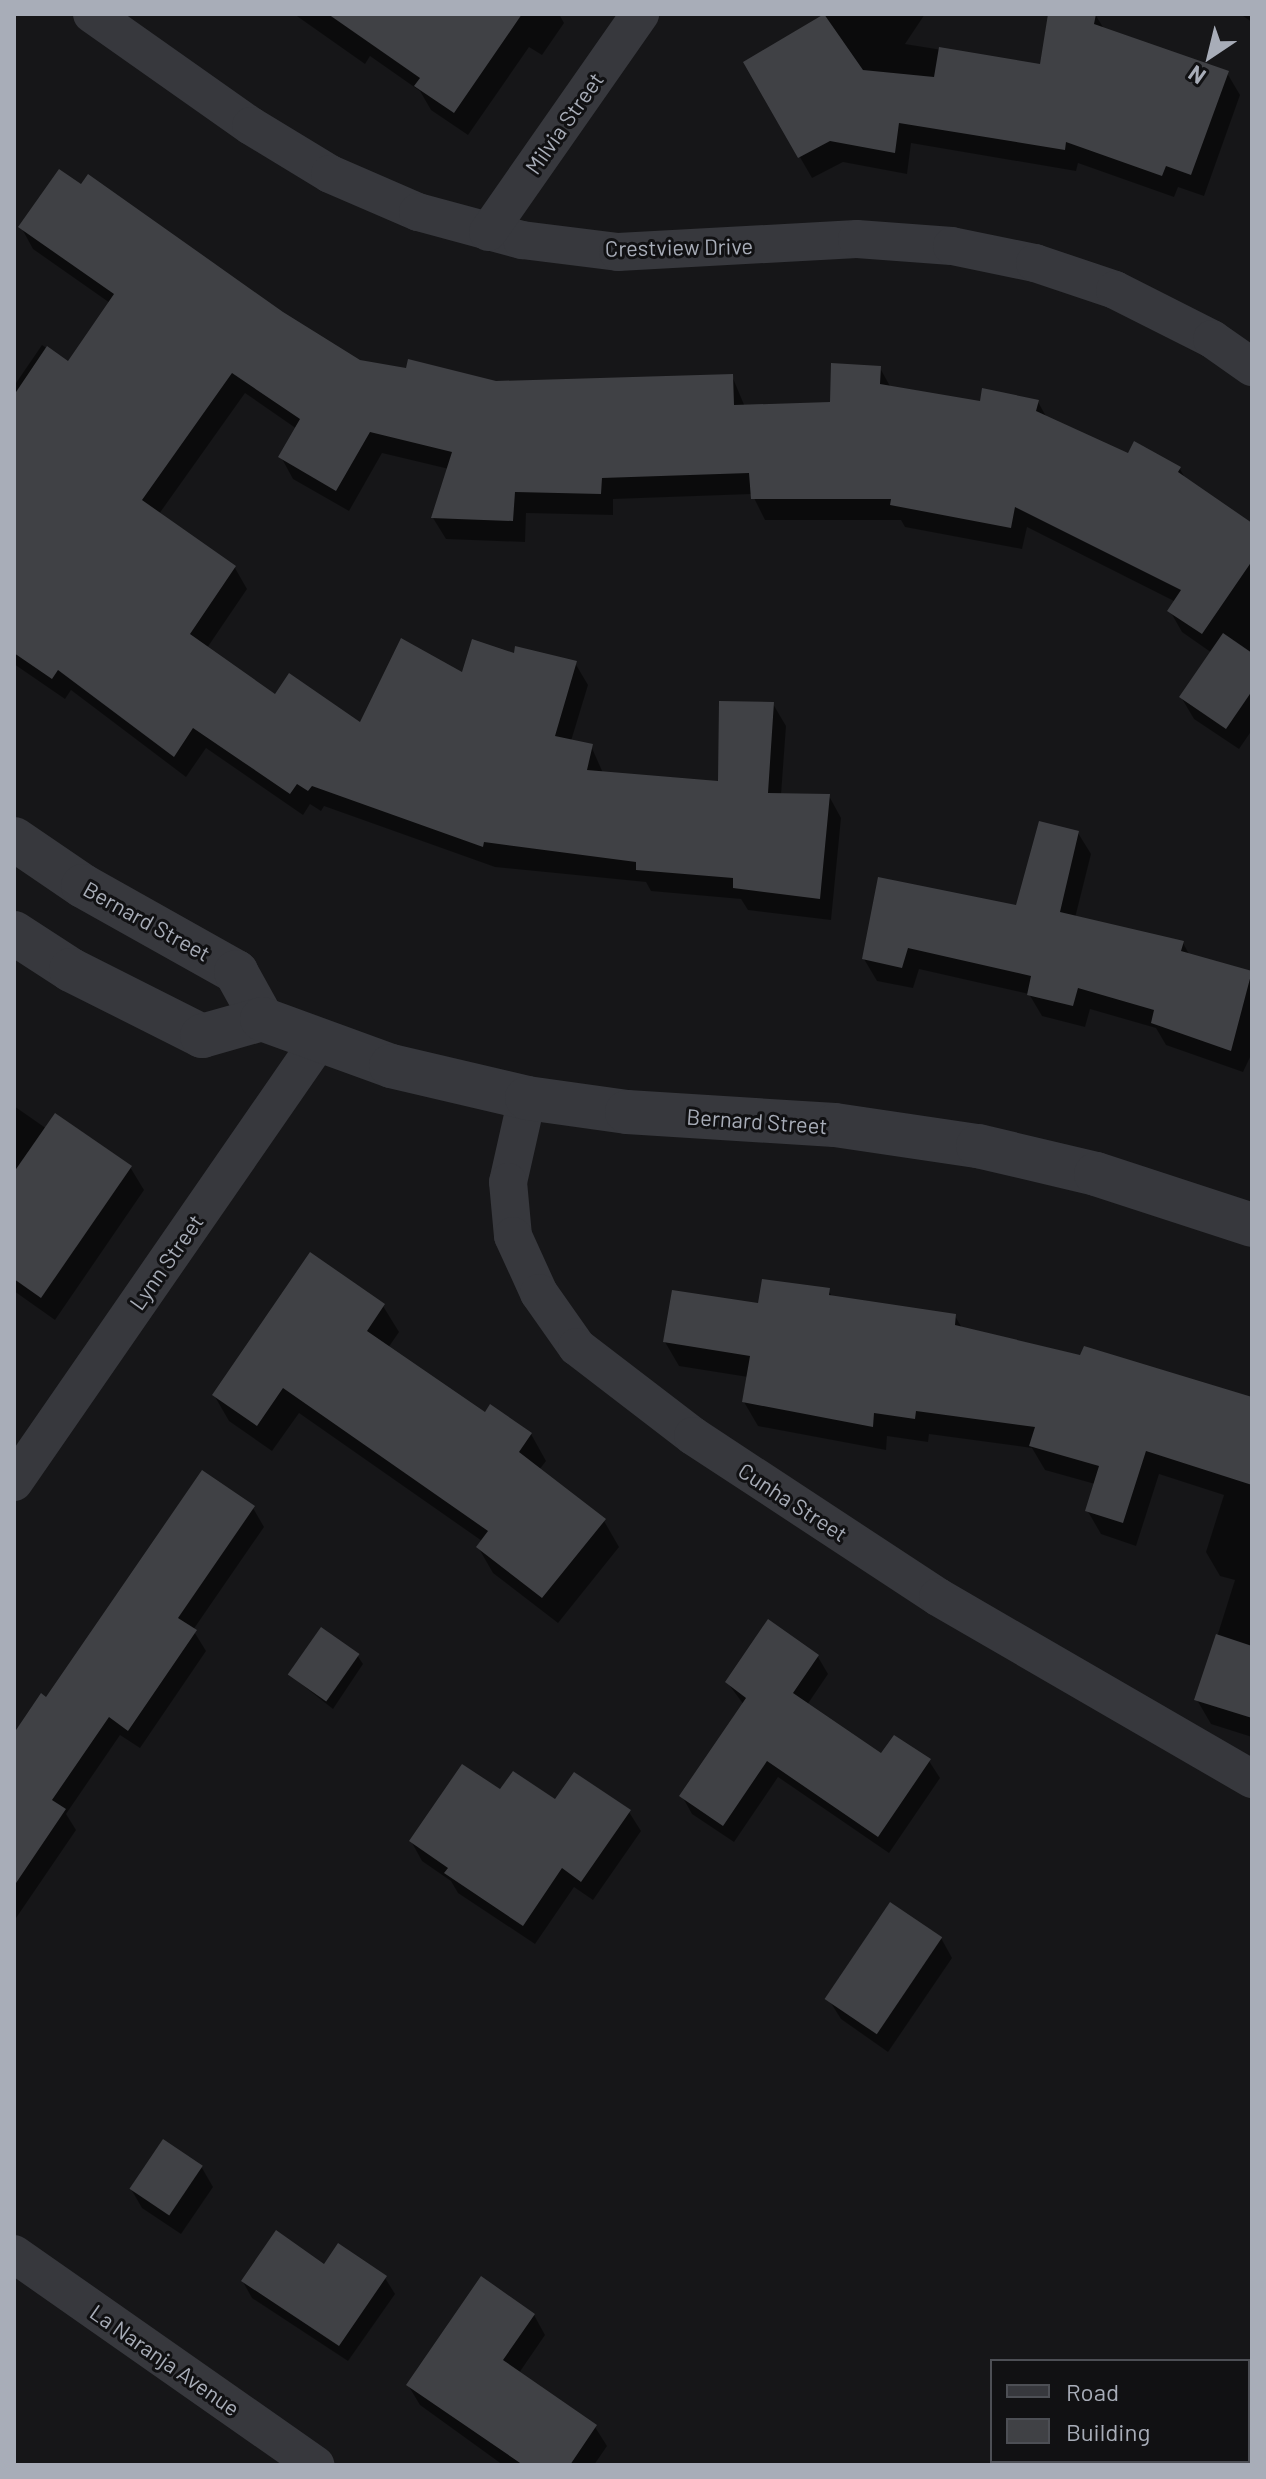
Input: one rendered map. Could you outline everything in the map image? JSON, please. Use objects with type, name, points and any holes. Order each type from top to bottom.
[{"type":"street","name":"Crestview Drive","points":[[92,14],[251,126],[330,174],[418,212],[488,232],[618,252],[857,239],[952,246],[1035,263],[1115,290],[1212,339],[1252,367]]},
{"type":"street","name":"Milvia Street","points":[[488,232],[640,14]]},
{"type":"street","name":"Bernard Street","points":[[14,839],[83,886],[236,972],[262,1019],[318,1042],[391,1066],[527,1098],[627,1112],[835,1125],[978,1146],[1096,1174],[1252,1225]]},
{"type":"street","points":[[14,933],[71,970],[202,1036],[262,1019]]},
{"type":"street","name":"Lynn Street","points":[[14,1482],[318,1042]]},
{"type":"street","name":"Cunha Street","points":[[527,1098],[508,1182],[513,1236],[539,1293],[577,1347],[693,1436],[938,1597],[1252,1779]]},
{"type":"street","name":"La Naranja Avenue","points":[[14,2254],[315,2465]]},
{"type":"building","points":[[328,14],[522,14],[454,113],[414,86],[420,78]]},
{"type":"building","points":[[824,14],[863,70],[934,77],[939,47],[1040,64],[1048,14],[1096,14],[1094,24],[1229,71],[1191,175],[1166,166],[1162,176],[1066,142],[1065,150],[899,123],[895,153],[830,141],[798,158],[743,62]]},
{"type":"building","points":[[59,169],[81,184],[88,174],[283,312],[360,360],[406,368],[408,359],[496,381],[733,374],[734,405],[830,402],[831,363],[881,366],[880,384],[980,401],[982,388],[1039,400],[1036,411],[1128,453],[1134,441],[1181,467],[1178,472],[1252,523],[1252,561],[1202,634],[1167,611],[1181,590],[1015,507],[1011,528],[890,505],[891,499],[751,499],[749,473],[602,478],[601,494],[515,492],[513,521],[431,518],[452,452],[370,432],[336,491],[278,457],[300,419],[232,373],[142,500],[236,566],[190,634],[275,694],[289,673],[360,722],[401,638],[462,672],[472,639],[514,653],[515,646],[577,661],[555,736],[593,744],[587,770],[718,781],[719,701],[774,702],[768,793],[830,794],[820,899],[733,888],[733,878],[636,870],[636,862],[484,842],[483,847],[312,786],[308,791],[297,784],[290,794],[193,728],[174,757],[58,670],[52,679],[14,653],[14,395],[47,346],[68,361],[114,294],[18,227]]},
{"type":"building","points":[[1223,633],[1252,653],[1252,691],[1226,729],[1179,697]]},
{"type":"building","points":[[1039,821],[1079,831],[1060,912],[1184,941],[1181,951],[1252,971],[1231,1051],[1151,1023],[1154,1010],[1078,988],[1073,1006],[1027,995],[1031,976],[908,948],[902,968],[862,959],[878,877],[1016,905]]},
{"type":"building","points":[[55,1113],[132,1166],[41,1298],[14,1279],[14,1172]]},
{"type":"building","points":[[310,1252],[385,1304],[367,1331],[485,1412],[490,1404],[532,1433],[519,1452],[606,1519],[542,1598],[476,1547],[488,1531],[283,1388],[257,1426],[212,1395]]},
{"type":"building","points":[[762,1279],[830,1288],[829,1295],[956,1314],[955,1325],[1080,1355],[1084,1346],[1252,1397],[1252,1485],[1146,1451],[1123,1523],[1085,1511],[1099,1466],[1029,1446],[1035,1427],[916,1411],[915,1419],[874,1413],[873,1427],[742,1402],[750,1356],[663,1342],[672,1290],[758,1303]]},
{"type":"building","points":[[202,1470],[255,1506],[178,1618],[197,1630],[128,1731],[109,1717],[52,1800],[66,1809],[14,1886],[14,1733],[41,1693],[46,1697]]},
{"type":"building","points":[[768,1619],[819,1655],[793,1693],[881,1753],[894,1735],[931,1759],[878,1837],[767,1761],[723,1826],[679,1796],[746,1698],[725,1682]]},
{"type":"building","points":[[321,1627],[360,1654],[326,1701],[288,1675]]},
{"type":"building","points":[[1216,1634],[1252,1646],[1252,1718],[1194,1700]]},
{"type":"building","points":[[462,1764],[500,1789],[513,1771],[555,1799],[574,1772],[631,1810],[581,1882],[562,1868],[523,1926],[444,1873],[448,1868],[409,1841]]},
{"type":"building","points":[[890,1902],[942,1937],[877,2034],[825,1999]]},
{"type":"building","points":[[163,2139],[203,2166],[169,2216],[129,2189]]},
{"type":"building","points":[[276,2230],[324,2264],[338,2243],[387,2276],[339,2346],[241,2281]]},
{"type":"building","points":[[481,2276],[535,2314],[503,2360],[597,2425],[570,2465],[523,2465],[406,2385]]}]
